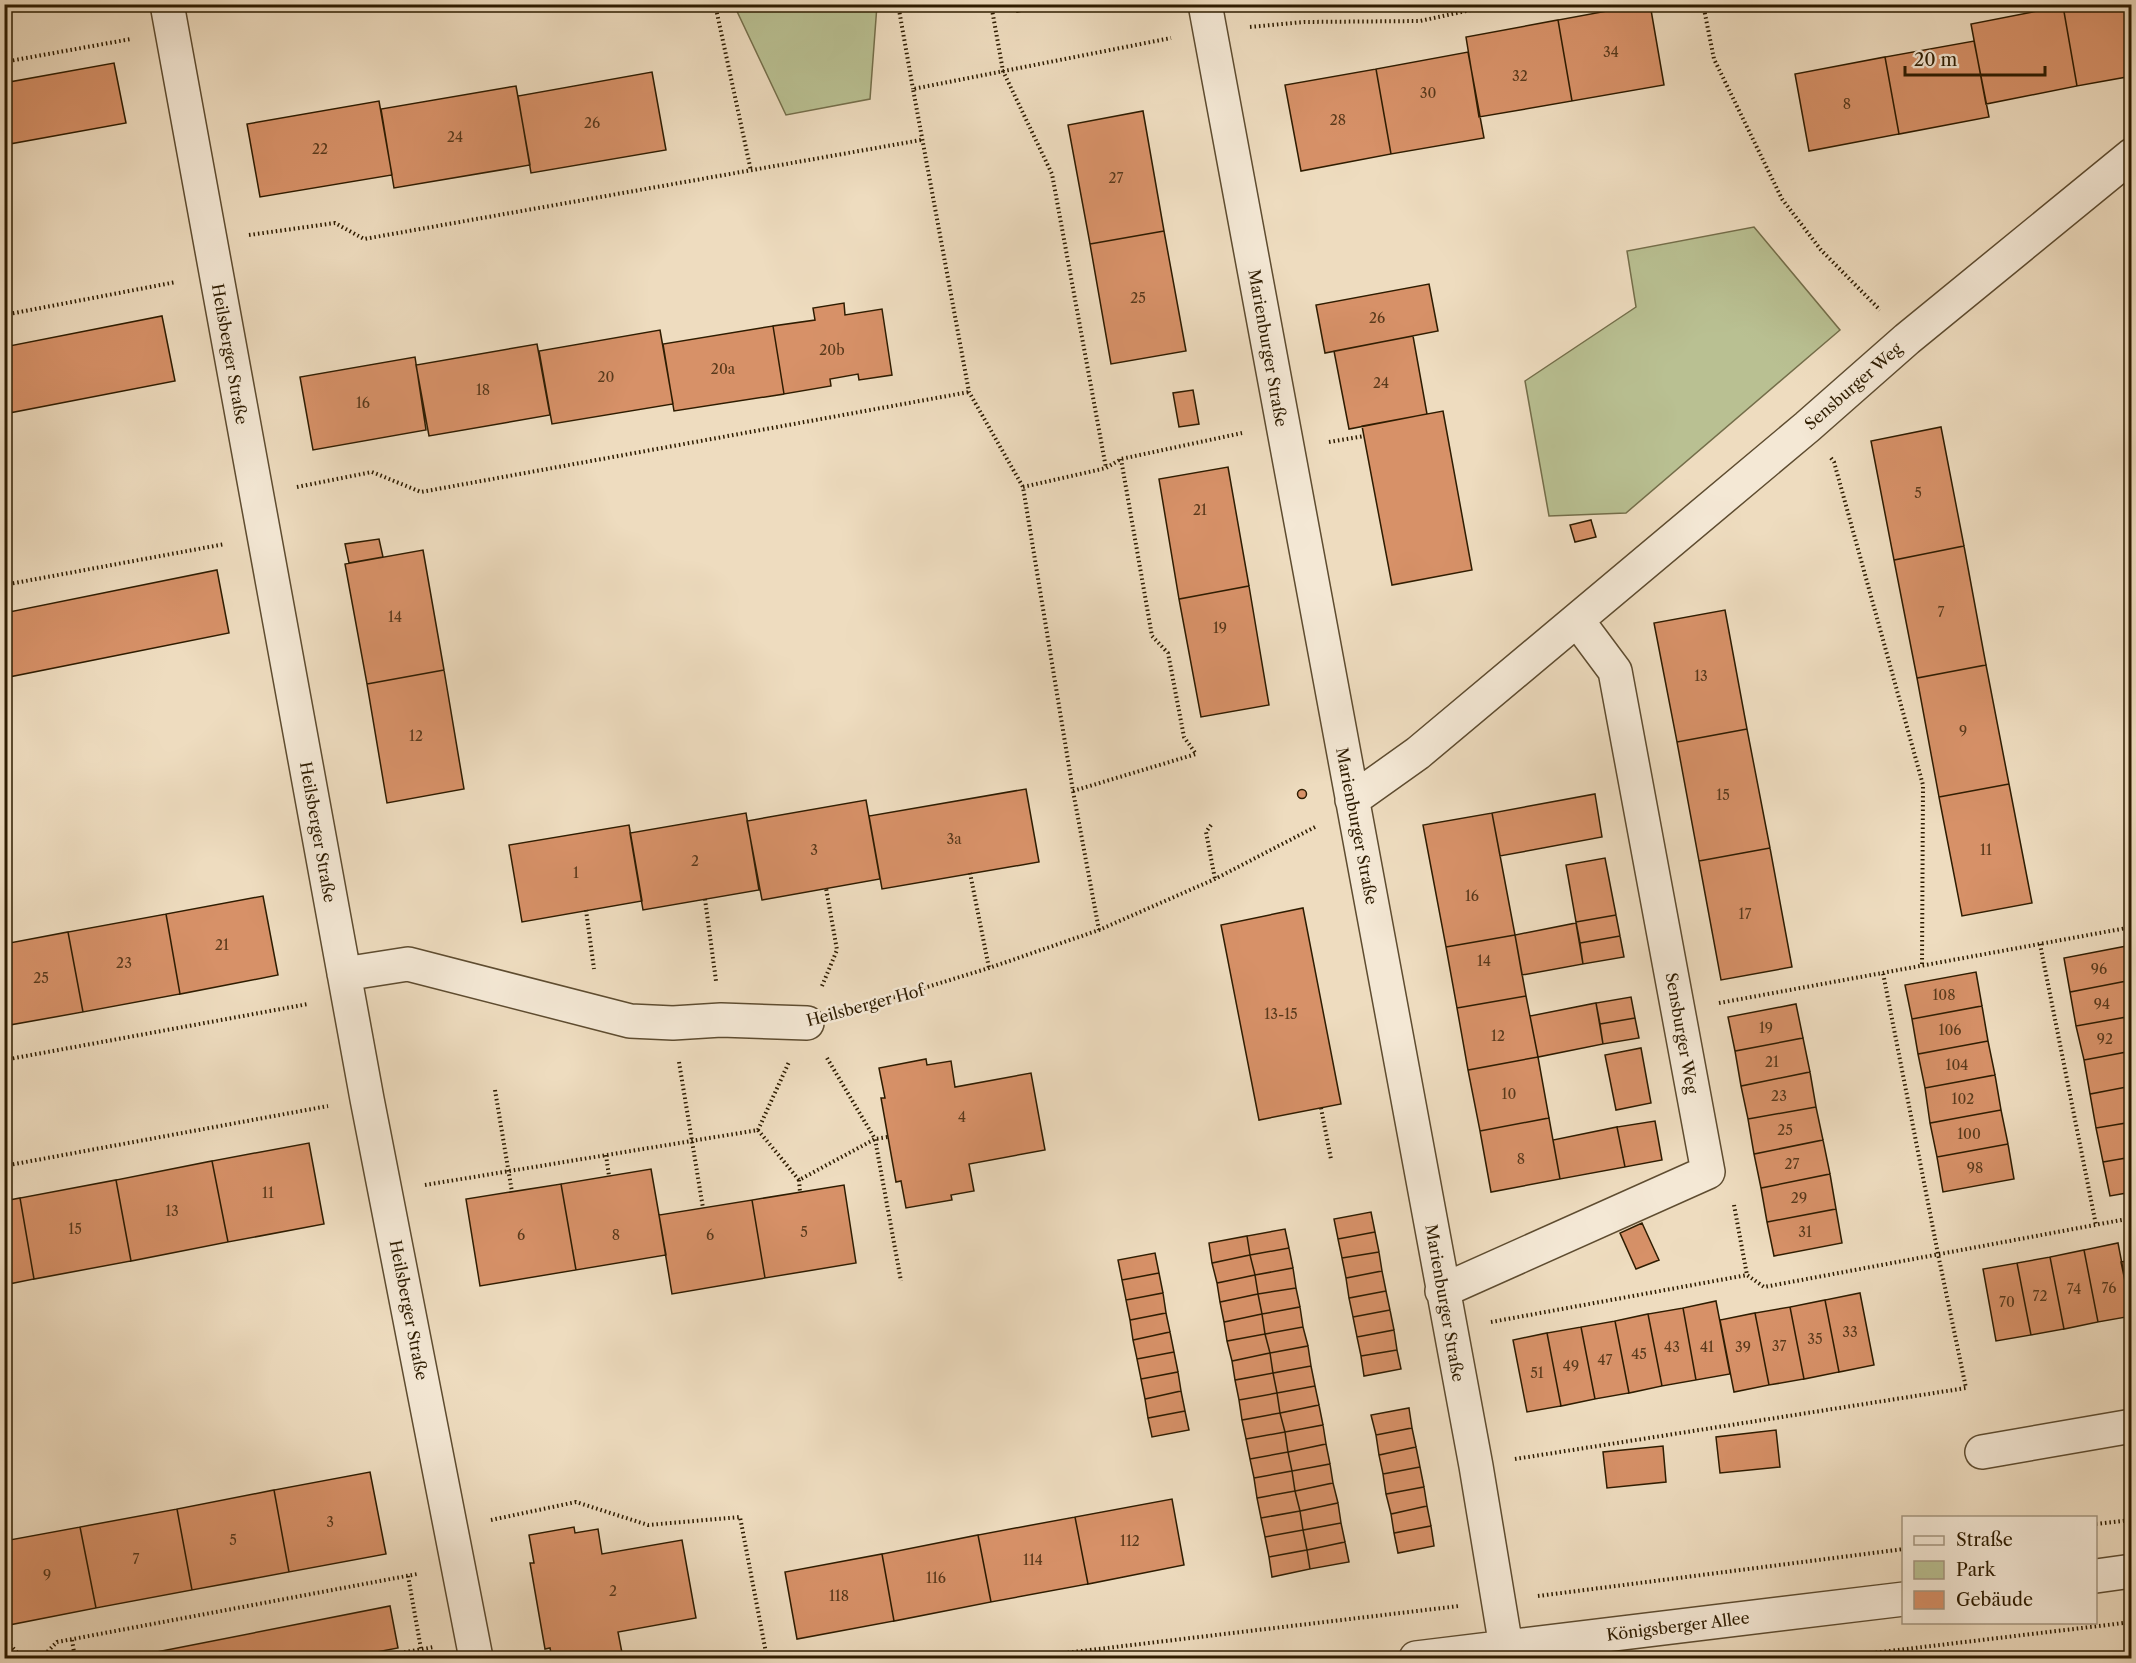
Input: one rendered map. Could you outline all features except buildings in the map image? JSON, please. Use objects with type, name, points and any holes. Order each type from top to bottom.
[{"type":"street","name":"Marienburger Straße","points":[[1207,17],[1476,1466],[1506,1647]]},
{"type":"street","name":"Heilsberger Straße","points":[[169,18],[367,1099],[476,1659]]},
{"type":"street","name":"Sensburger Weg","points":[[1352,800],[1418,753],[1807,427],[1907,339],[2132,155]]},
{"type":"street","name":"Sensburger Weg","points":[[1577,620],[1615,671],[1708,1172]]},
{"type":"street","name":"Heilsberger Hof","points":[[346,986],[408,964],[630,1021],[672,1023],[721,1020],[807,1023]]},
{"type":"street","points":[[1442,1290],[1708,1172]]},
{"type":"street","points":[[1982,1452],[2132,1426]]},
{"type":"street","points":[[2097,1576],[2132,1572]]},
{"type":"street","name":"Königsberger Allee","points":[[1416,1659],[1902,1599]]},
{"type":"path","points":[[715,4],[751,171]]},
{"type":"path","points":[[898,4],[921,140],[969,392],[1023,487],[1073,791],[1099,930]]},
{"type":"path","points":[[991,4],[1003,71],[1052,174],[1106,468]]},
{"type":"path","points":[[913,89],[1003,71],[1207,17],[1304,22],[1420,21],[1498,4]]},
{"type":"path","points":[[1702,4],[1714,59],[1782,199],[1821,250],[1907,339]]},
{"type":"path","points":[[4,62],[169,18]]},
{"type":"path","points":[[209,241],[335,223],[364,239],[921,140]]},
{"type":"path","points":[[4,315],[215,275]]},
{"type":"path","points":[[256,496],[372,472],[421,492],[969,392]]},
{"type":"path","points":[[1023,487],[1106,468],[1121,459],[1282,424]]},
{"type":"path","points":[[1807,427],[1834,462],[1923,785],[1922,966]]},
{"type":"path","points":[[1073,791],[1196,754],[1184,737],[1168,653],[1152,636],[1121,459]]},
{"type":"path","points":[[4,585],[264,536]]},
{"type":"path","name":"Heilsberger Hof","points":[[807,1023],[989,968],[1099,930],[1215,879],[1310,830],[1352,800]]},
{"type":"path","points":[[1211,825],[1206,832],[1215,879]]},
{"type":"path","points":[[970,873],[989,968]]},
{"type":"path","points":[[758,1130],[807,1023],[837,950],[826,888]]},
{"type":"path","points":[[705,899],[721,1020]]},
{"type":"path","points":[[586,910],[595,972],[586,1011]]},
{"type":"path","points":[[1678,1011],[2132,927]]},
{"type":"path","points":[[2040,944],[2097,1225]]},
{"type":"path","points":[[1476,1466],[1966,1388],[1884,973]]},
{"type":"path","points":[[4,1060],[346,986]]},
{"type":"path","points":[[672,1023],[703,1208]]},
{"type":"path","points":[[807,1023],[875,1139],[901,1281]]},
{"type":"path","points":[[495,1090],[512,1192]]},
{"type":"path","points":[[4,1166],[367,1099]]},
{"type":"path","points":[[1321,1107],[1331,1159]]},
{"type":"path","points":[[386,1192],[758,1130]]},
{"type":"path","points":[[758,1130],[799,1180],[800,1192]]},
{"type":"path","points":[[799,1180],[875,1139],[888,1137]]},
{"type":"path","points":[[606,1155],[609,1176]]},
{"type":"path","points":[[1708,1172],[1731,1189],[1747,1275],[1764,1287],[2132,1218]]},
{"type":"path","points":[[1449,1330],[1747,1275]]},
{"type":"path","points":[[452,1528],[576,1502],[648,1525],[740,1517],[767,1659]]},
{"type":"path","points":[[2097,1524],[2132,1520]]},
{"type":"path","points":[[41,1659],[57,1642],[459,1567]]},
{"type":"path","points":[[408,1576],[421,1649]]},
{"type":"path","points":[[1831,1659],[2132,1622]]},
{"type":"path","points":[[4,1638],[22,1659]]},
{"type":"path","points":[[72,1640],[75,1659]]},
{"type":"green space","points":[[734,5],[877,5],[870,99],[786,115]]},
{"type":"green space","points":[[1754,227],[1840,330],[1626,513],[1549,516],[1525,381],[1636,307],[1627,251]]}]
